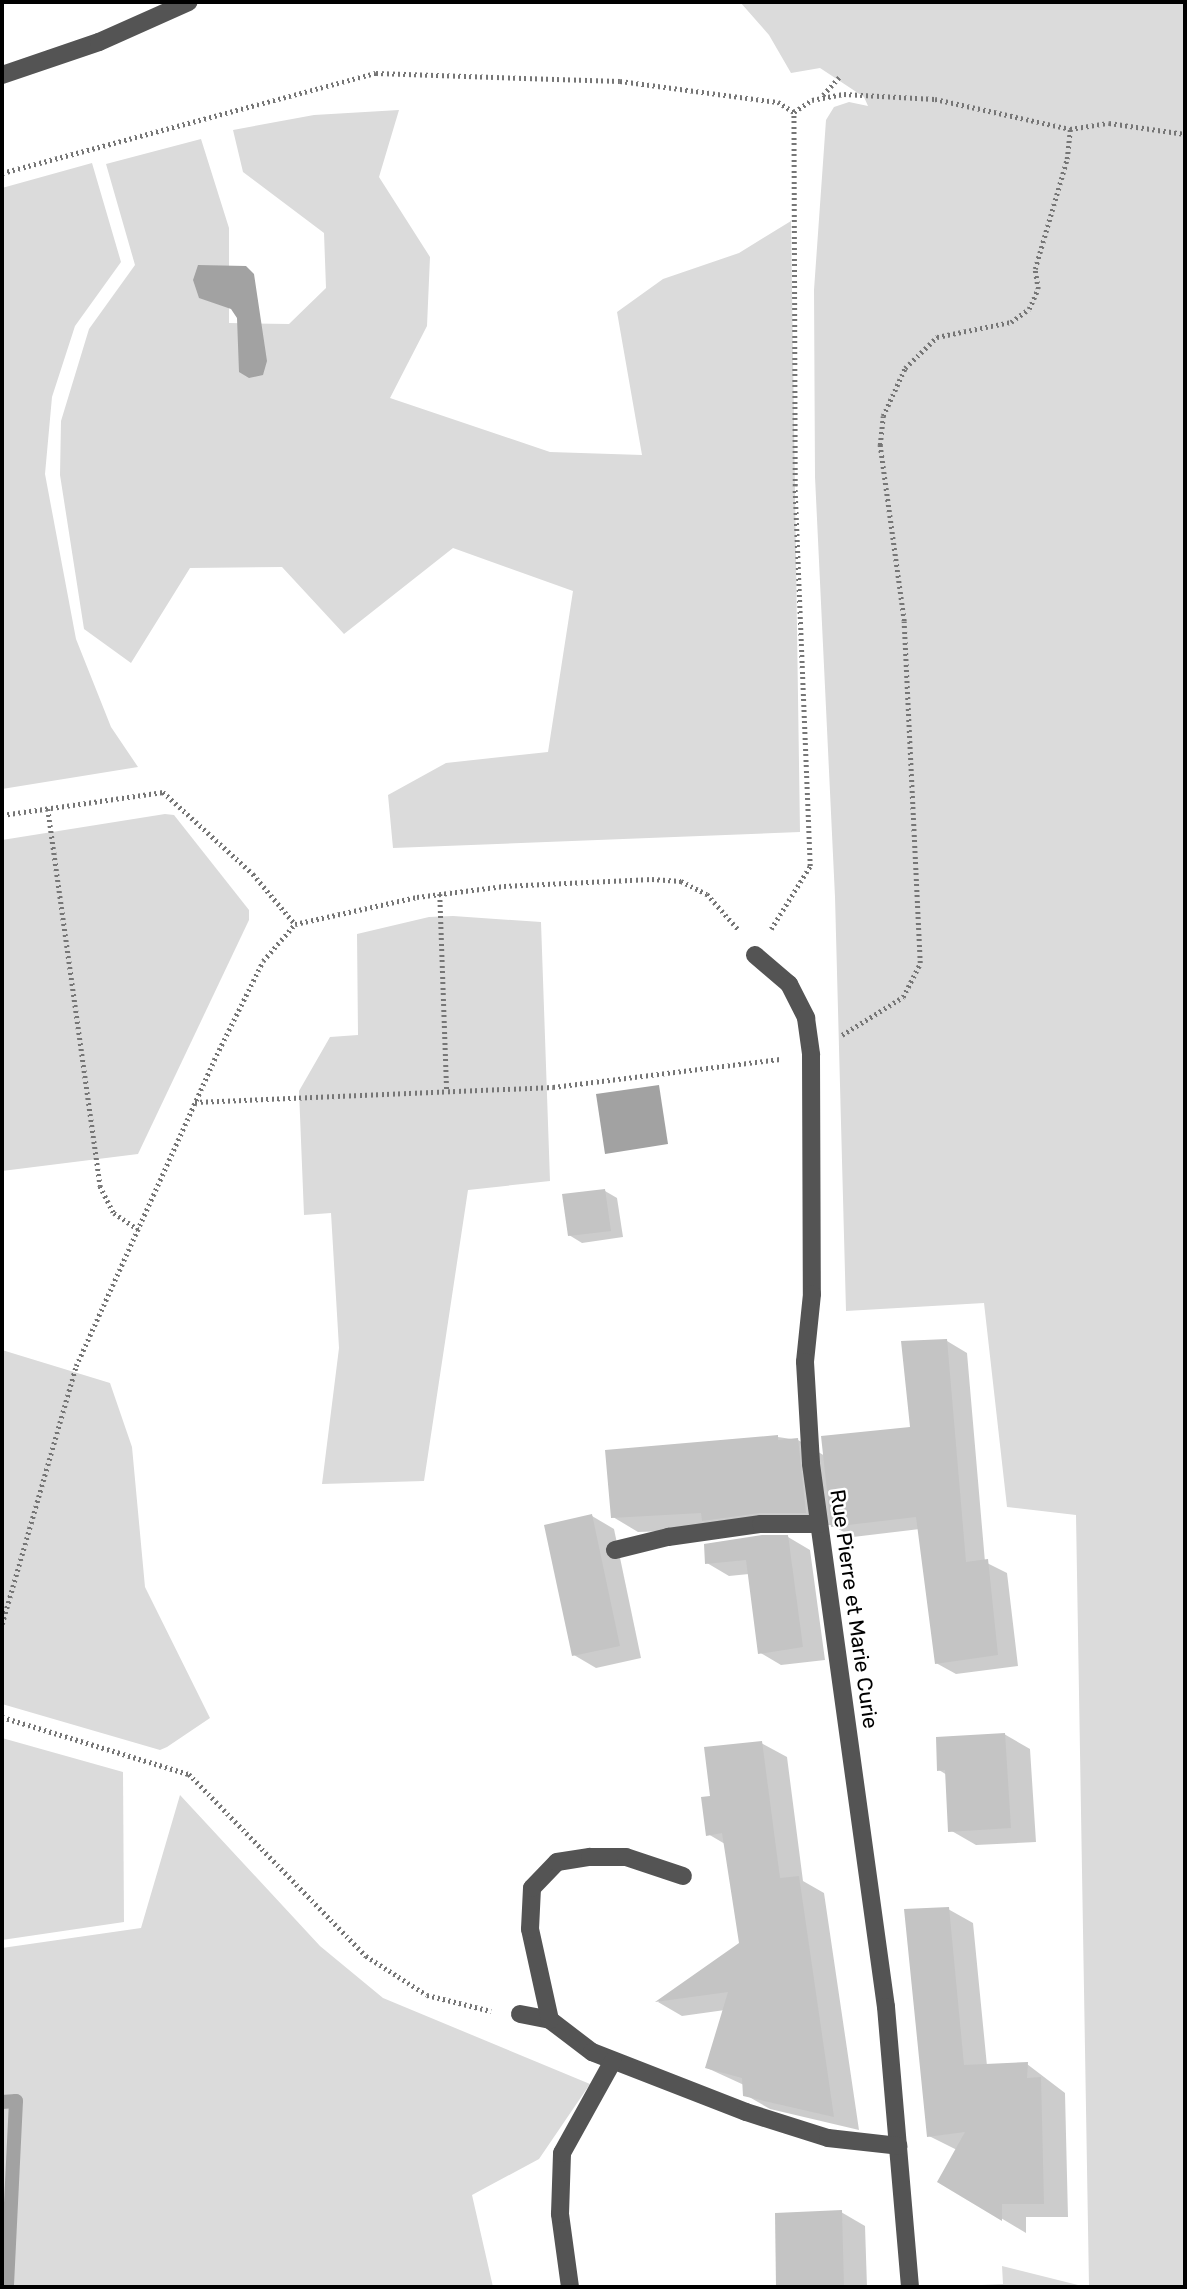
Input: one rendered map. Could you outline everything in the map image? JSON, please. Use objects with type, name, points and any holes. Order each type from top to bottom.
[{"type":"street","points":[[2,75],[99,42],[189,2]]},
{"type":"street","name":"Rue Pierre et Marie Curie","points":[[755,955],[789,984],[806,1018],[811,1055],[812,1294],[806,1362],[819,1524],[886,2007],[910,2287]]},
{"type":"street","points":[[615,1550],[668,1537],[761,1524],[819,1524]]},
{"type":"street","points":[[550,2020],[530,1929],[532,1888],[557,1862],[590,1857],[626,1857],[683,1876]]},
{"type":"street","points":[[520,2014],[550,2020],[572,2039],[613,2061],[828,2138],[899,2146]]},
{"type":"street","points":[[570,2287],[561,2214],[562,2153],[613,2061]]},
{"type":"path","points":[[2,173],[376,73],[620,81],[778,102],[794,112]]},
{"type":"path","points":[[794,112],[822,96],[839,77]]},
{"type":"path","points":[[822,96],[935,99],[1070,129],[1109,123],[1185,134]]},
{"type":"path","points":[[2,1624],[80,1361],[195,1102],[263,961],[295,924],[440,894],[504,886],[681,881],[708,894],[755,955],[810,866],[795,486],[794,112]]},
{"type":"path","points":[[195,1102],[552,1087],[811,1055],[903,997],[920,963],[904,621],[880,445],[883,416],[905,368],[937,337],[1011,322],[1029,309],[1038,289],[1035,269],[1067,159],[1070,129]]},
{"type":"path","points":[[2,815],[163,792],[253,874],[295,924]]},
{"type":"path","points":[[48,808],[100,1186],[114,1213],[138,1230]]},
{"type":"path","points":[[440,894],[447,1090]]},
{"type":"path","points":[[2,1717],[189,1774],[366,1956],[427,1995],[481,2010],[520,2014]]},
{"type":"shaded area","points":[[740,2],[1185,2],[1185,2287],[1089,2287],[1076,1515],[1007,1507],[984,1303],[846,1311],[835,897],[815,477],[814,290],[826,120],[834,107],[849,102],[868,106],[864,97],[820,68],[791,73],[769,35]]},
{"type":"shaded area","points":[[399,110],[379,177],[430,257],[427,326],[390,398],[550,452],[642,455],[617,312],[663,279],[739,253],[791,221],[800,832],[393,848],[388,795],[446,763],[548,752],[573,591],[453,548],[344,634],[282,567],[190,568],[131,663],[84,629],[60,475],[61,421],[89,329],[135,265],[106,164],[201,139],[229,228],[229,323],[289,324],[326,288],[324,233],[243,172],[233,130],[314,115]]},
{"type":"shaded area","points":[[92,163],[121,262],[75,326],[52,397],[45,474],[76,639],[111,727],[138,767],[2,789],[2,188]]},
{"type":"shaded area","points":[[198,265],[246,266],[254,274],[267,361],[263,375],[249,378],[239,372],[237,318],[231,309],[199,298],[193,280]]},
{"type":"shaded area","points":[[165,814],[174,815],[249,910],[249,920],[138,1154],[2,1171],[2,840]]},
{"type":"shaded area","points":[[429,917],[541,922],[550,1181],[468,1190],[424,1481],[322,1484],[339,1348],[331,1213],[304,1215],[299,1091],[330,1037],[358,1035],[357,934]]},
{"type":"shaded area","points":[[659,1085],[668,1144],[605,1154],[596,1094]]},
{"type":"shaded area","points":[[2,1350],[110,1383],[132,1447],[145,1587],[210,1718],[160,1750],[2,1704]]},
{"type":"shaded area","points":[[2,1738],[123,1772],[124,1922],[2,1940]]},
{"type":"shaded area","points":[[180,1795],[320,1946],[383,1998],[590,2084],[539,2159],[472,2195],[493,2287],[2,2287],[2,1948],[141,1928]]},
{"type":"shaded area","points":[[1002,2266],[1086,2287],[939,2287],[1003,2284]]},
{"type":"building","points":[[605,1189],[611,1231],[568,1236],[562,1194]]},
{"type":"building","points":[[947,1339],[966,1562],[988,1559],[998,1655],[935,1664],[916,1517],[831,1527],[821,1436],[910,1427],[901,1341]]},
{"type":"building","points":[[778,1435],[778,1440],[798,1438],[806,1513],[760,1513],[702,1521],[701,1513],[611,1518],[605,1450]]},
{"type":"building","points":[[592,1514],[620,1646],[572,1656],[544,1525]]},
{"type":"building","points":[[762,1535],[788,1535],[803,1647],[758,1654],[746,1560],[705,1564],[704,1544]]},
{"type":"building","points":[[1005,1733],[1011,1828],[948,1832],[945,1770],[937,1771],[936,1737]]},
{"type":"building","points":[[762,1741],[780,1878],[799,1876],[834,2117],[743,2096],[742,2078],[705,2068],[728,1992],[655,2002],[739,1943],[722,1833],[706,1836],[701,1797],[710,1796],[704,1747]]},
{"type":"building","points":[[949,1907],[964,2065],[1028,2062],[1027,2078],[1041,2077],[1044,2204],[1002,2204],[1002,2221],[937,2182],[965,2132],[927,2137],[904,1909]]},
{"type":"building","points":[[842,2210],[844,2287],[776,2287],[775,2213]]},
{"type":"waterway","points":[[2,2102],[16,2101],[7,2287]]}]
